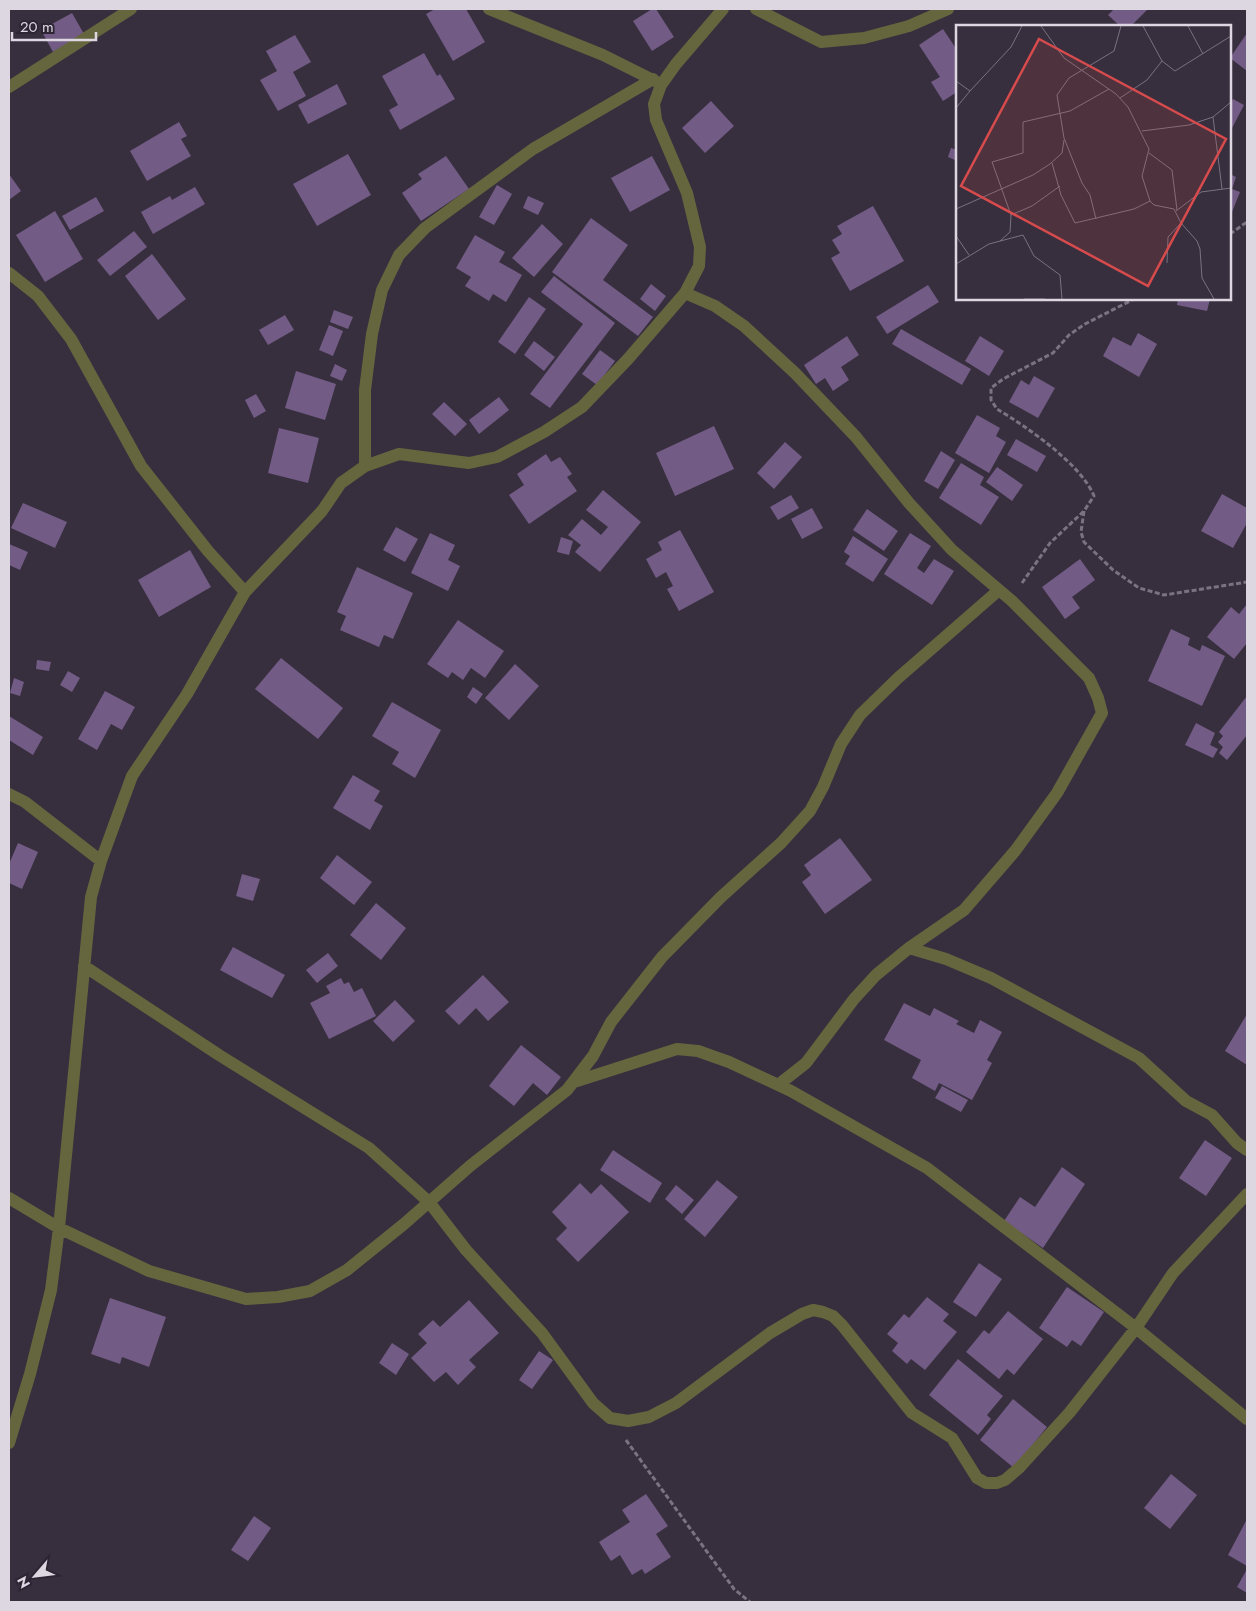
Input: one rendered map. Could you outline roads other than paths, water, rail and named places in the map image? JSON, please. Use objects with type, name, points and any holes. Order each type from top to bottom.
[{"type":"street","points":[[9,87],[131,9]]},
{"type":"street","points":[[489,9],[603,55],[657,82]]},
{"type":"street","points":[[365,466],[365,390],[372,334],[382,290],[399,255],[425,228],[533,149],[657,82],[676,64],[723,9]]},
{"type":"street","points":[[756,9],[820,42],[864,38],[910,26],[948,9]]},
{"type":"street","points":[[9,1443],[30,1374],[51,1290],[59,1228],[91,897],[101,861],[132,776],[187,694],[245,592],[322,510],[341,483],[365,466],[400,454],[469,463],[497,457],[544,432],[582,407],[628,359],[684,293],[699,266],[700,247],[687,193],[656,120],[654,104],[657,82]]},
{"type":"street","points":[[9,273],[38,296],[71,339],[141,466],[178,515],[245,592]]},
{"type":"street","points":[[684,293],[715,306],[744,326],[795,373],[856,437],[909,503],[952,550],[1012,601],[1089,678],[1102,713],[1058,793],[1015,851],[964,910],[909,948],[876,975],[806,1063],[778,1085]]},
{"type":"street","points":[[9,1198],[59,1228],[149,1271],[246,1299],[278,1297],[310,1290],[347,1270],[470,1166],[567,1090],[593,1056],[610,1022],[662,957],[722,897],[781,843],[810,811],[823,787],[841,744],[860,715],[905,672],[999,590]]},
{"type":"street","points":[[9,794],[25,802],[101,861]]},
{"type":"street","points":[[909,948],[946,959],[991,978],[1139,1058],[1186,1100],[1212,1115],[1237,1143],[1247,1150]]},
{"type":"street","points":[[84,966],[219,1055],[369,1148],[429,1202],[466,1250],[542,1332],[593,1404],[610,1418],[628,1421],[656,1414],[676,1403],[770,1333],[802,1314],[813,1310],[833,1316],[842,1325],[912,1412],[952,1438],[977,1478],[986,1483],[997,1483],[1005,1480],[1018,1468],[1070,1412],[1136,1328],[1173,1273],[1247,1194]]},
{"type":"street","points":[[574,1082],[677,1048],[698,1051],[729,1062],[778,1085],[927,1168],[1136,1328],[1247,1419]]}]
